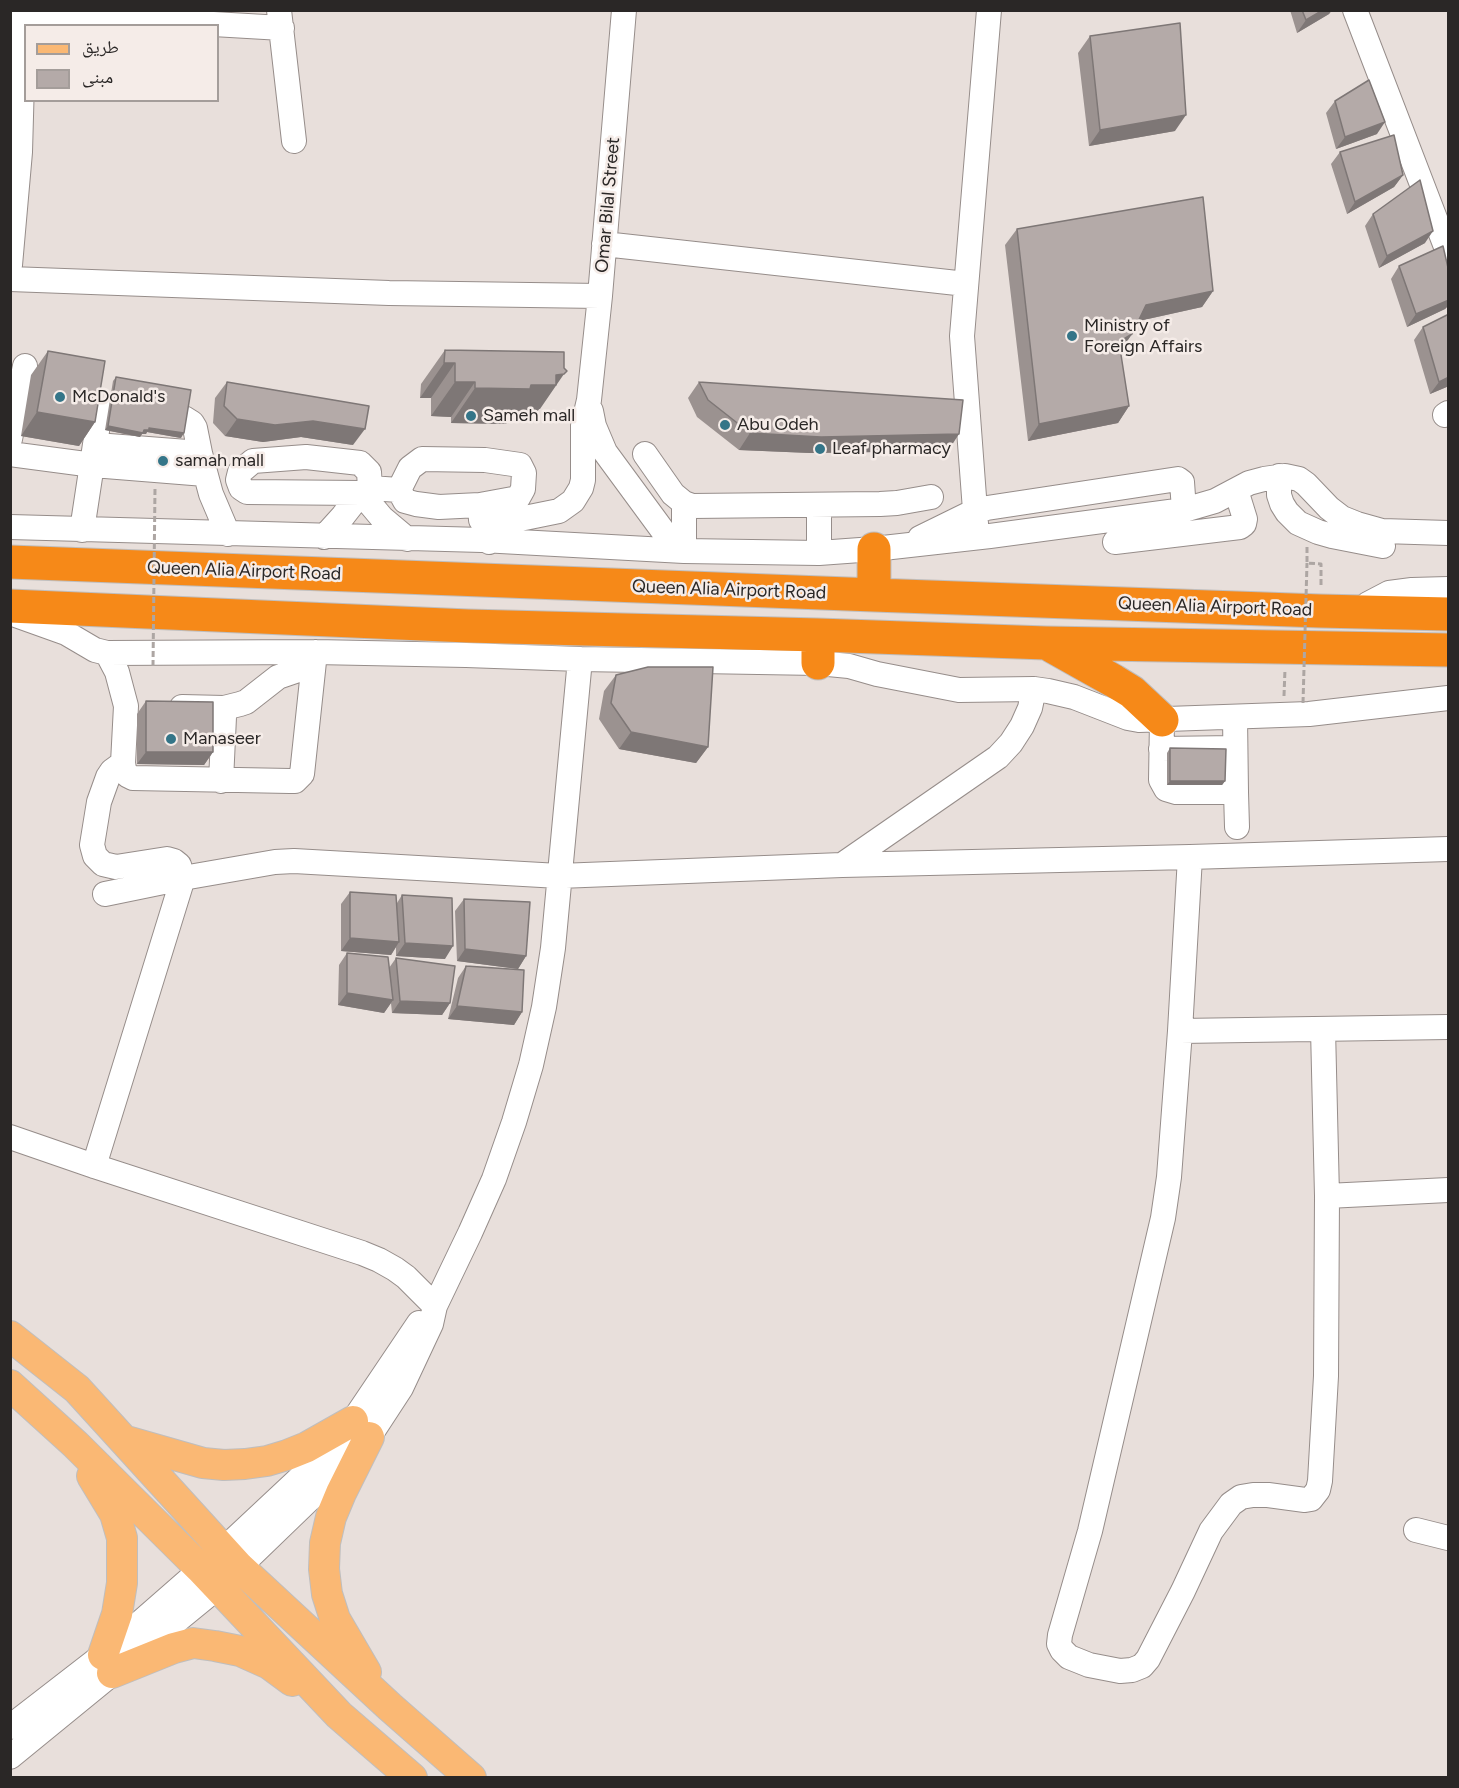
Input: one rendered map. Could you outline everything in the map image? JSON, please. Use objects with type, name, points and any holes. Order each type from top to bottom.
[{"type":"highway","points":[[874,595],[889,548]]},
{"type":"highway","name":"Queen Alia Airport Road","points":[[10,562],[1449,614]]},
{"type":"highway","name":"Queen Alia Airport Road","points":[[10,606],[467,640],[818,649],[1046,643],[1449,650]]},
{"type":"highway","points":[[1046,643],[1132,692],[1162,734]]},
{"type":"main road","points":[[10,1336],[77,1389],[126,1441],[220,1568],[339,1715]]},
{"type":"main road","points":[[10,1385],[220,1568],[390,1707],[471,1778]]},
{"type":"main road","points":[[126,1441],[203,1462],[224,1465],[245,1464],[287,1455],[361,1429]]},
{"type":"main road","points":[[361,1429],[331,1517],[325,1543],[324,1569],[327,1594],[335,1619],[370,1679],[390,1707]]},
{"type":"main road","points":[[75,1444],[115,1514],[122,1538],[122,1583],[107,1664],[193,1644],[240,1651],[269,1664],[339,1715],[412,1778]]},
{"type":"street","name":"Omar Bilal Street","points":[[486,541],[501,523],[559,511],[573,501],[583,480],[583,426],[589,400],[600,296],[624,10]]},
{"type":"street","points":[[984,537],[962,336],[989,10]]},
{"type":"street","points":[[1355,10],[1449,252]]},
{"type":"street","points":[[10,265],[20,152],[24,12],[280,19],[294,141]]},
{"type":"street","points":[[604,243],[966,284]]},
{"type":"street","points":[[10,279],[389,293],[600,296]]},
{"type":"street","points":[[10,439],[25,366]]},
{"type":"street","name":"Omar Bilal Street","points":[[589,400],[594,426],[605,452],[681,551]]},
{"type":"street","points":[[82,530],[100,415],[108,411]]},
{"type":"street","points":[[184,418],[195,428],[202,463],[215,504],[228,534]]},
{"type":"street","points":[[10,454],[95,455],[202,463]]},
{"type":"street","points":[[645,454],[673,494],[684,503],[701,506],[897,503],[931,497]]},
{"type":"street","points":[[422,459],[485,460],[520,465],[524,473],[524,489],[518,498],[480,505],[439,507],[416,504],[405,501],[399,490],[410,468],[422,459]]},
{"type":"street","points":[[10,527],[486,541],[681,551],[819,553],[984,537],[1193,508],[1264,479],[1279,476],[1292,477],[1306,484],[1329,508],[1342,518],[1357,524],[1382,531],[1449,533]]},
{"type":"street","points":[[1279,476],[1279,495],[1282,504],[1293,519],[1307,527],[1332,536],[1378,545],[1449,548]]},
{"type":"street","points":[[889,548],[981,509],[1178,478],[1207,532]]},
{"type":"street","points":[[324,537],[366,491],[399,490]]},
{"type":"street","points":[[1115,542],[1240,527],[1244,524],[1245,519],[1236,490]]},
{"type":"street","points":[[366,491],[382,518],[407,539]]},
{"type":"street","points":[[681,551],[684,503]]},
{"type":"street","points":[[480,505],[486,541]]},
{"type":"street","points":[[819,505],[819,553]]},
{"type":"street","points":[[1358,612],[1389,593],[1449,589]]},
{"type":"street","points":[[10,613],[66,633],[95,650],[107,653],[314,658],[467,640],[580,659],[818,649],[849,666],[877,674],[959,690],[1034,689],[1074,697],[1139,720],[1162,734],[1235,748]]},
{"type":"street","points":[[94,1166],[183,878],[179,865],[167,859],[116,867],[103,864],[95,855],[92,845],[99,801],[108,777],[123,763],[144,732],[144,706],[117,672],[107,653]]},
{"type":"street","points":[[144,706],[224,708],[246,702],[278,677],[314,658]]},
{"type":"street","points":[[123,763],[127,775],[133,778],[295,781],[302,774],[314,658]]},
{"type":"street","points":[[10,1757],[107,1664],[220,1568],[330,1480],[361,1429],[401,1389],[431,1324],[435,1306],[494,1179],[531,1065],[544,1007],[553,948],[580,659]]},
{"type":"street","points":[[842,865],[998,757],[1022,726],[1030,708],[1034,689]]},
{"type":"street","points":[[1162,734],[1235,717],[1309,714],[1449,699]]},
{"type":"street","points":[[221,781],[224,708]]},
{"type":"street","points":[[1235,717],[1237,827]]},
{"type":"street","points":[[144,732],[223,734]]},
{"type":"street","points":[[1162,734],[1161,780],[1166,789],[1176,792],[1236,792]]},
{"type":"street","points":[[105,894],[275,862],[302,861],[559,876],[842,865],[1449,849]]},
{"type":"street","points":[[1190,857],[1180,1031],[1169,1177],[1163,1218],[1090,1531],[1060,1635],[1059,1644],[1062,1650],[1069,1657],[1089,1665],[1120,1671],[1142,1666],[1148,1659],[1184,1591],[1210,1531],[1231,1504],[1241,1497],[1254,1495],[1305,1500],[1311,1499],[1318,1490],[1326,1376],[1327,1196],[1323,1029]]},
{"type":"street","points":[[1180,1031],[1449,1027]]},
{"type":"street","points":[[10,1137],[362,1252],[395,1269],[435,1306]]},
{"type":"street","points":[[1327,1196],[1449,1190]]},
{"type":"street","points":[[1416,1530],[1449,1538]]},
{"type":"street","points":[[10,1727],[107,1664]]},
{"type":"path","points":[[153,666],[155,488]]},
{"type":"path","points":[[1303,703],[1307,563],[1321,564],[1321,577]]},
{"type":"building","points":[[1302,10],[1323,10],[1306,20]]},
{"type":"building","points":[[1180,23],[1186,115],[1100,130],[1090,36]]},
{"type":"building","points":[[1369,80],[1385,122],[1345,137],[1335,101]]},
{"type":"building","points":[[1394,135],[1403,175],[1355,202],[1340,152]]},
{"type":"building","points":[[1420,180],[1433,231],[1387,256],[1373,214]]},
{"type":"building","name":"Ministry of Foreign Affairs","points":[[1203,197],[1213,291],[1146,305],[1132,334],[1119,342],[1129,406],[1039,424],[1017,229]]},
{"type":"building","points":[[1443,246],[1449,272],[1449,300],[1416,314],[1399,266]]},
{"type":"building","points":[[1449,314],[1449,377],[1439,382],[1423,327]]},
{"type":"building","points":[[445,350],[564,352],[564,368],[567,371],[556,375],[556,385],[531,385],[530,389],[475,388],[475,382],[455,382],[455,363],[444,363]]},
{"type":"building","points":[[48,351],[105,361],[95,422],[37,412]]},
{"type":"building","points":[[116,377],[191,390],[184,433],[149,428],[143,433],[108,426]]},
{"type":"building","points":[[227,382],[369,406],[365,429],[313,421],[275,425],[237,419],[224,406]]},
{"type":"building","points":[[699,382],[963,400],[959,434],[821,437],[750,433],[708,400]]},
{"type":"building","points":[[648,667],[713,667],[708,747],[631,732],[611,703],[616,675]]},
{"type":"building","name":"Manaseer","points":[[146,701],[213,702],[213,752],[146,752]]},
{"type":"building","points":[[1170,748],[1226,749],[1225,781],[1170,781]]},
{"type":"building","points":[[350,892],[396,895],[399,942],[350,938]]},
{"type":"building","points":[[402,895],[452,898],[453,946],[405,943]]},
{"type":"building","points":[[464,899],[530,902],[526,956],[465,949]]},
{"type":"building","points":[[347,953],[388,957],[393,1000],[347,993]]},
{"type":"building","points":[[396,958],[455,966],[450,1003],[400,1001]]},
{"type":"building","points":[[466,966],[524,970],[522,1012],[457,1006]]},
{"type":"place","name":"Ministry of Foreign Affairs","points":[[1072,336]]},
{"type":"place","name":"McDonald's","points":[[60,397]]},
{"type":"place","name":"Sameh mall","points":[[471,416]]},
{"type":"place","name":"Abu Odeh","points":[[725,425]]},
{"type":"place","name":"Leaf pharmacy","points":[[820,449]]},
{"type":"place","name":"samah mall","points":[[163,461]]},
{"type":"place","name":"Manaseer","points":[[171,739]]}]
